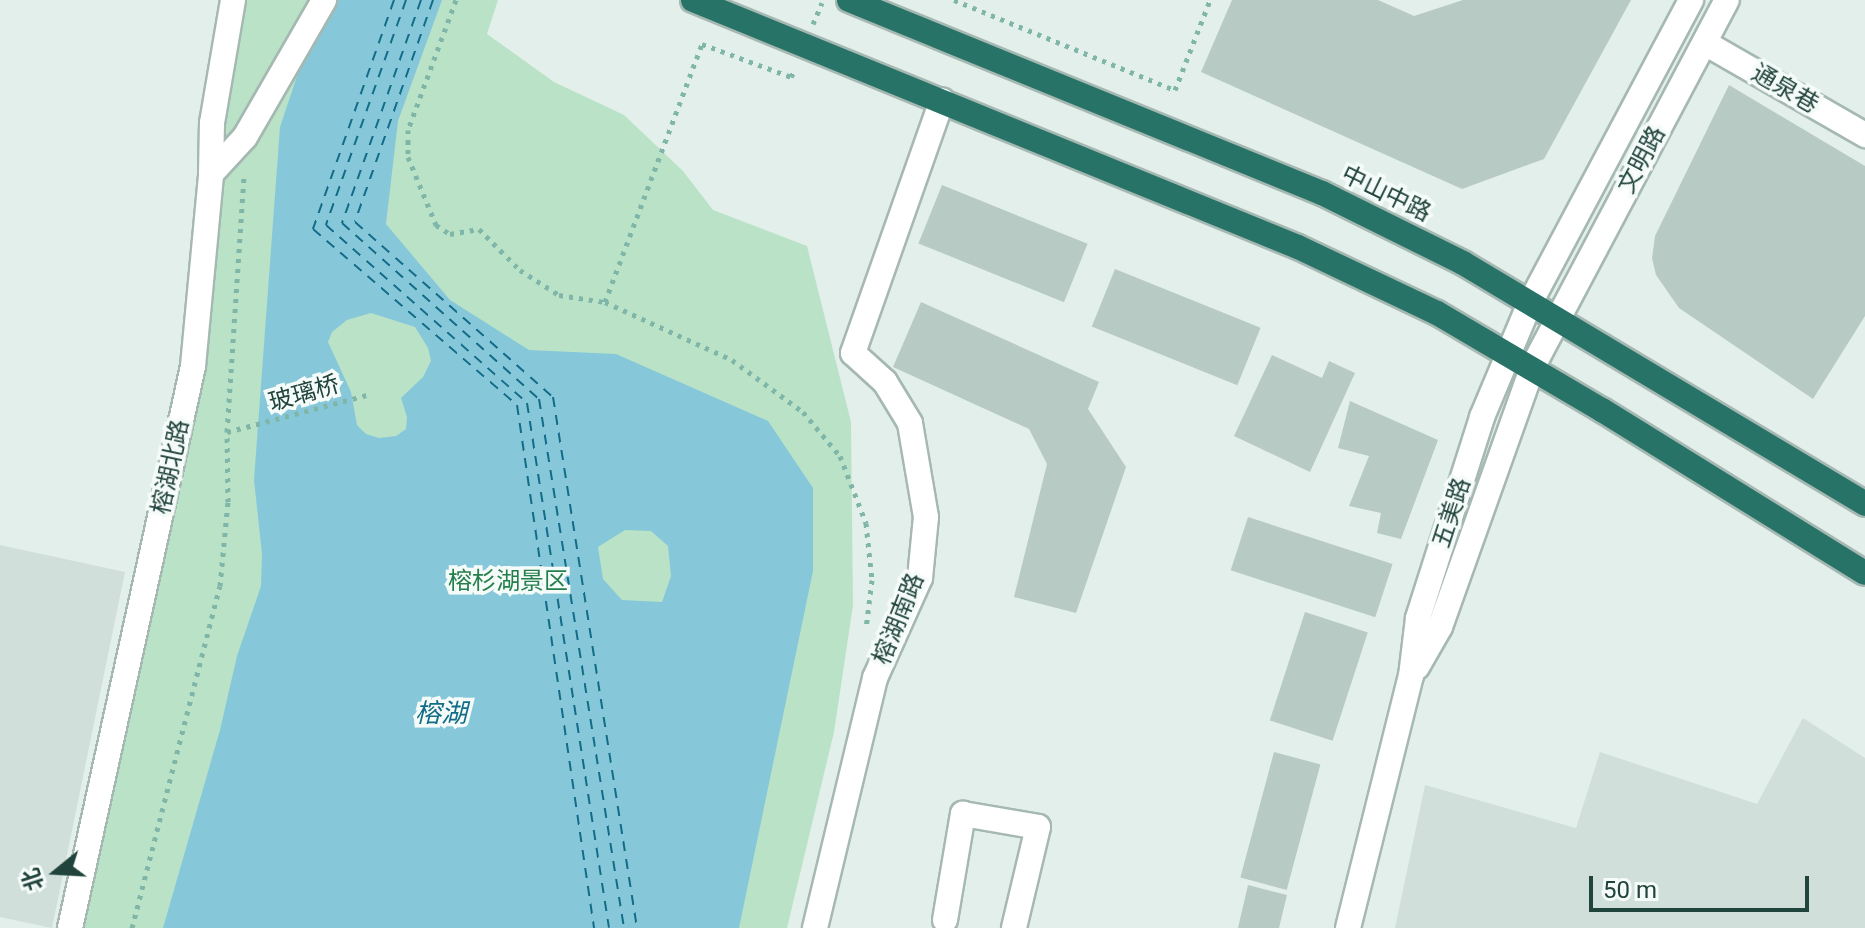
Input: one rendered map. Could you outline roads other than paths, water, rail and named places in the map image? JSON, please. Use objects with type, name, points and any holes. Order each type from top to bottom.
[{"type":"highway","points":[[693,0],[1298,247],[1437,313],[1865,573]]},
{"type":"highway","name":"中山中路","points":[[849,0],[1322,193],[1463,263],[1865,504]]},
{"type":"street","name":"榕湖北路","points":[[70,928],[193,366],[211,174],[212,123],[233,0]]},
{"type":"street","points":[[211,174],[245,137],[324,0]]},
{"type":"street","name":"文明路","points":[[1506,354],[1691,0]]},
{"type":"street","name":"文明路","points":[[1532,368],[1727,0]]},
{"type":"street","name":"通泉巷","points":[[1705,43],[1865,135]]},
{"type":"street","name":"榕湖南路","points":[[815,928],[875,678],[920,578],[926,517],[910,423],[885,382],[853,353],[942,100]]},
{"type":"street","name":"五美路","points":[[1348,928],[1411,676],[1418,618],[1506,354]]},
{"type":"street","name":"五美路","points":[[1411,676],[1440,627],[1532,368]]},
{"type":"street","points":[[945,920],[963,814],[1038,827],[1014,928]]},
{"type":"water","name":"榕湖","points":[[336,0],[442,0],[398,121],[386,224],[450,300],[529,350],[616,354],[768,421],[813,488],[813,571],[739,928],[163,928],[220,730],[237,656],[261,586],[262,554],[254,480],[280,127],[298,73]],"holes":[[[371,313],[415,327],[428,348],[431,361],[423,377],[401,398],[407,417],[406,429],[396,436],[379,438],[366,434],[357,425],[351,392],[328,342],[332,332],[347,320]],[[625,530],[651,531],[668,546],[671,576],[662,602],[622,600],[603,579],[598,547]]]},
{"type":"park label","name":"榕杉湖景区","points":[[508,582]]}]
